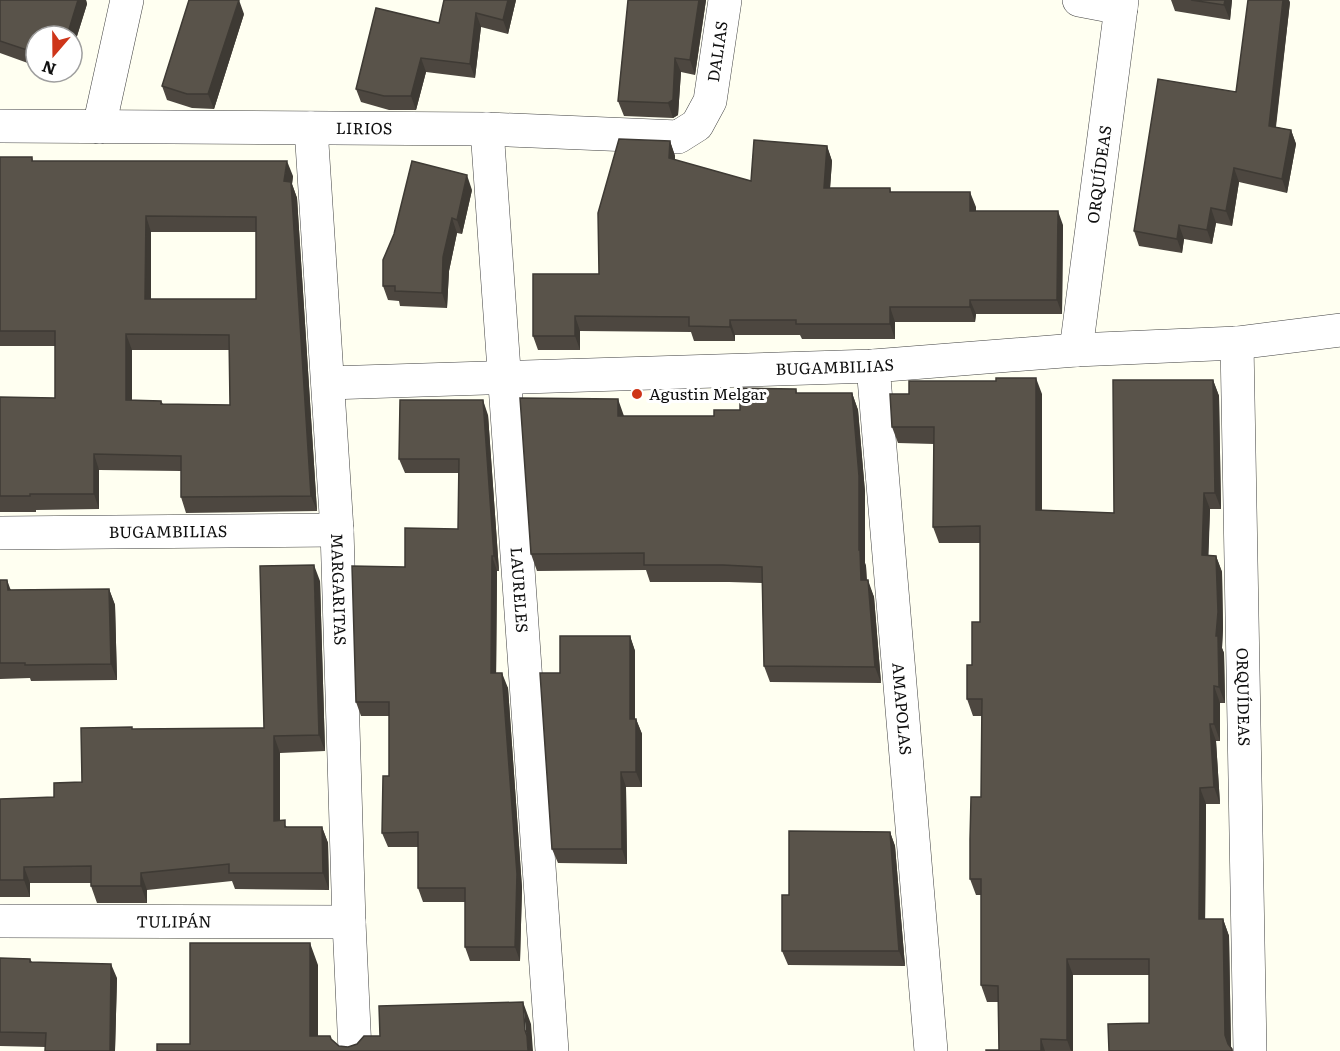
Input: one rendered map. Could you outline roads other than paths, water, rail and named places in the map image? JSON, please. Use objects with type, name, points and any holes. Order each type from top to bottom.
[{"type":"street","points":[[99,127],[127,0]]},
{"type":"street","name":"DALIAS","points":[[710,100],[725,0]]},
{"type":"street","points":[[1079,0],[1121,4]]},
{"type":"street","name":"ORQUÍDEAS","points":[[1076,350],[1121,4]]},
{"type":"street","name":"LIRIOS","points":[[0,126],[487,129],[678,137],[697,125],[710,100]]},
{"type":"street","name":"MARGARITAS","points":[[311,128],[337,530],[355,1051]]},
{"type":"street","name":"LAURELES","points":[[487,129],[552,1051]]},
{"type":"street","name":"BUGAMBILIAS","points":[[328,383],[873,366],[1076,350],[1237,342],[1340,330]]},
{"type":"street","name":"ORQUÍDEAS","points":[[1237,342],[1250,1051]]},
{"type":"street","name":"AMAPOLAS","points":[[873,366],[931,1051]]},
{"type":"street","name":"BUGAMBILIAS","points":[[0,532],[337,530]]},
{"type":"street","name":"TULIPÁN","points":[[0,921],[349,922]]},
{"type":"place","name":"Agustin Melgar","points":[[637,394]]}]
